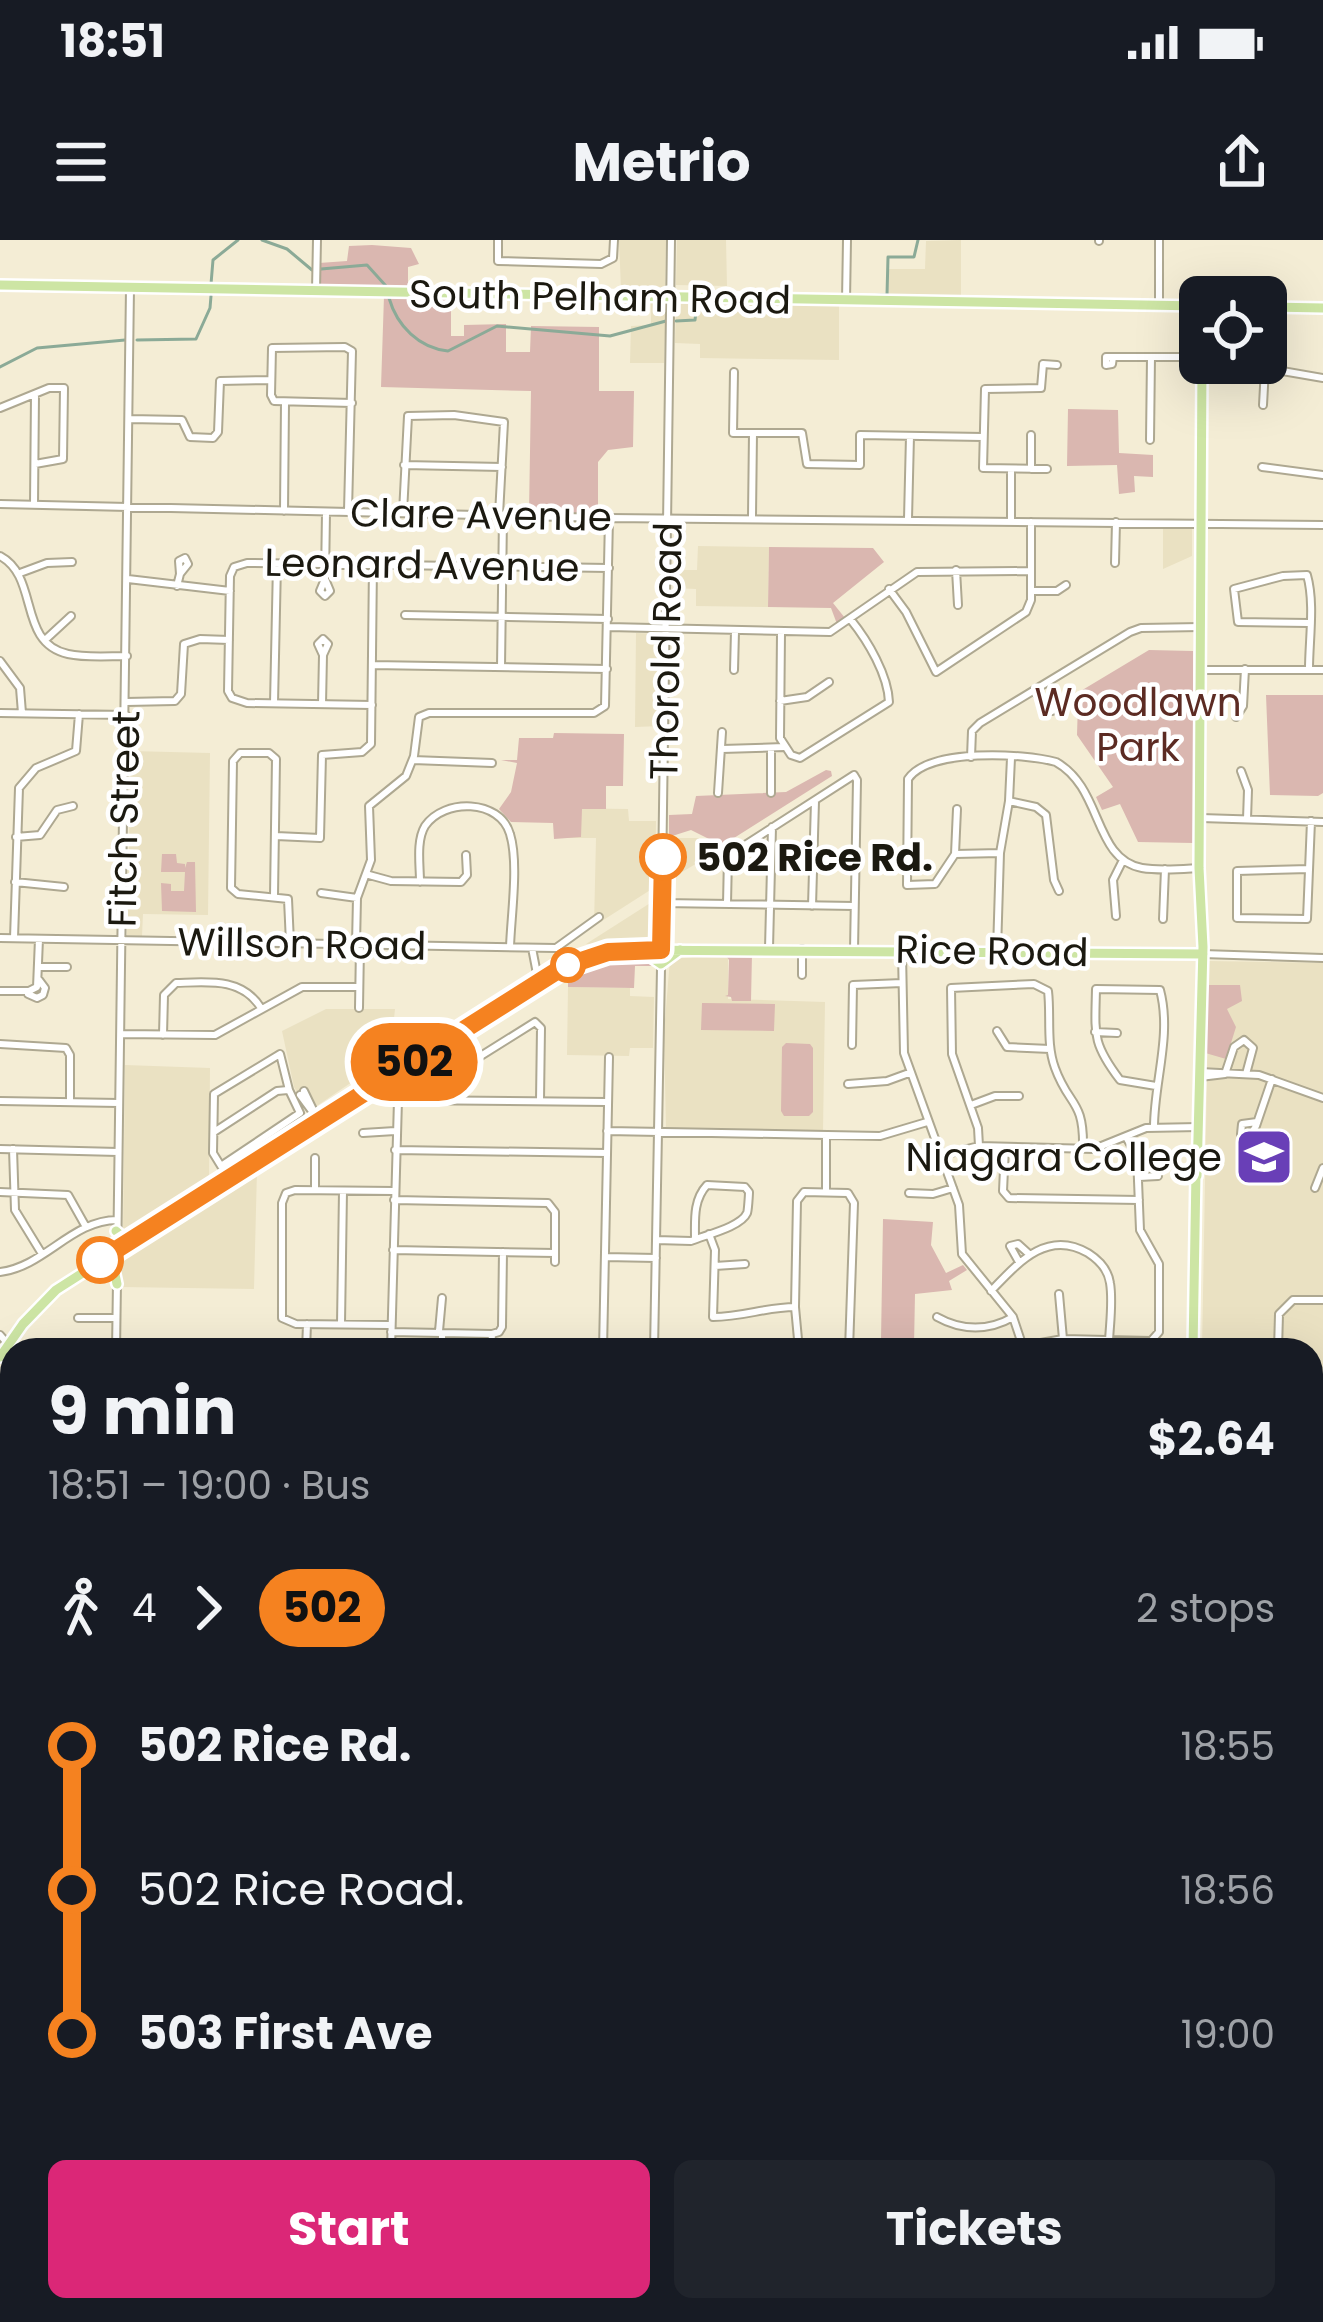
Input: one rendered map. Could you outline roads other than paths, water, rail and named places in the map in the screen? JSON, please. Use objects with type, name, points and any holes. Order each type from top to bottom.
[{"type":"main road","name":"South Pelham Road","points":[[0,285],[1179,305]]},
{"type":"main road","points":[[1287,307],[1323,308]]},
{"type":"main road","points":[[1195,1338],[1201,384]]},
{"type":"main road","points":[[17,1338],[46,1298],[100,1260],[539,981],[578,960],[654,943],[662,920]]},
{"type":"main road","points":[[628,950],[650,955],[661,966],[682,949]]},
{"type":"main road","name":"Rice Road","points":[[628,950],[1200,954]]},
{"type":"main road","name":"Thorold Road","points":[[661,950],[661,966]]},
{"type":"main road","points":[[1198,1127],[1200,954]]},
{"type":"main road","points":[[117,1225],[126,1240],[136,1239]]},
{"type":"main road","points":[[100,1260],[113,1265],[117,1284]]},
{"type":"street","points":[[316,291],[317,240]]},
{"type":"street","points":[[498,240],[498,261],[601,264],[613,258],[614,240]]},
{"type":"street","name":"Thorold Road","points":[[661,950],[671,240]]},
{"type":"street","points":[[846,301],[847,240]]},
{"type":"street","points":[[1159,240],[1159,305]]},
{"type":"street","name":"Fitch Street","points":[[116,1338],[130,288]]},
{"type":"street","points":[[348,512],[352,403],[353,350],[272,346],[271,401],[352,403]]},
{"type":"street","points":[[1113,357],[1179,359]]},
{"type":"street","points":[[1150,440],[1151,357]]},
{"type":"street","points":[[1048,469],[983,468],[985,388],[1042,388],[1042,364],[1057,364]]},
{"type":"street","points":[[1263,405],[1265,368],[1323,378]]},
{"type":"street","points":[[734,372],[734,433],[802,434],[807,464],[860,465],[860,435],[983,437]]},
{"type":"street","points":[[129,418],[182,420],[188,437],[217,437],[220,381],[271,380]]},
{"type":"street","points":[[0,408],[34,393],[64,388],[63,459],[35,464]]},
{"type":"street","points":[[34,393],[34,504]]},
{"type":"street","points":[[284,512],[285,402]]},
{"type":"street","points":[[403,513],[408,416],[504,422],[501,667]]},
{"type":"street","points":[[752,516],[753,434]]},
{"type":"street","points":[[1031,435],[1031,469]]},
{"type":"street","points":[[908,519],[910,436]]},
{"type":"street","points":[[404,465],[503,467]]},
{"type":"street","points":[[1262,467],[1323,475]]},
{"type":"street","points":[[1011,469],[1011,520]]},
{"type":"street","name":"Clare Avenue","points":[[0,504],[610,518],[1323,525]]},
{"type":"street","points":[[325,579],[326,512]]},
{"type":"street","points":[[359,1008],[357,898],[372,855],[370,804],[400,783],[413,760],[415,723],[424,713],[593,713],[604,708],[610,518]]},
{"type":"street","points":[[889,589],[907,612],[935,672],[1023,616],[1031,591],[1031,520]]},
{"type":"street","points":[[1115,563],[1116,522]]},
{"type":"street","points":[[0,556],[20,573],[32,622],[45,640],[73,655],[127,656]]},
{"type":"street","points":[[20,573],[46,562],[72,562]]},
{"type":"street","points":[[274,703],[277,563]]},
{"type":"street","name":"Leonard Avenue","points":[[230,591],[236,566],[277,563],[609,568]]},
{"type":"street","points":[[275,836],[320,838],[322,754],[367,749],[371,742],[373,564]]},
{"type":"street","points":[[956,570],[958,605]]},
{"type":"street","points":[[405,615],[830,632],[917,572],[1031,571]]},
{"type":"street","points":[[177,586],[180,574]]},
{"type":"street","points":[[1309,623],[1238,622],[1234,589],[1304,574],[1309,582],[1309,623],[1309,669]]},
{"type":"street","points":[[128,579],[230,591],[228,691],[239,702],[372,705]]},
{"type":"street","points":[[1031,591],[1058,592],[1066,585]]},
{"type":"street","points":[[45,640],[71,616]]},
{"type":"street","points":[[781,632],[779,734],[795,757],[805,756],[888,704],[880,671],[851,620]]},
{"type":"street","points":[[971,757],[975,728],[1130,632],[1201,628]]},
{"type":"street","points":[[734,670],[735,631]]},
{"type":"street","points":[[126,702],[176,700],[181,692],[184,644],[229,640]]},
{"type":"street","points":[[322,704],[323,656]]},
{"type":"street","points":[[0,661],[18,683],[22,713]]},
{"type":"street","points":[[372,665],[607,669]]},
{"type":"street","points":[[1236,717],[1243,706],[1245,668]]},
{"type":"street","points":[[1201,670],[1323,670]]},
{"type":"street","points":[[780,701],[807,697],[829,682]]},
{"type":"street","points":[[1035,692],[1052,711]]},
{"type":"street","points":[[0,713],[126,715]]},
{"type":"street","points":[[14,938],[17,795],[29,773],[76,751],[80,714]]},
{"type":"street","points":[[718,793],[722,732]]},
{"type":"street","points":[[722,748],[784,747]]},
{"type":"street","points":[[770,793],[771,750]]},
{"type":"street","points":[[274,896],[276,758],[267,752],[238,753],[232,764],[231,888],[238,895],[285,897],[291,903],[290,943]]},
{"type":"street","points":[[957,809],[955,854],[935,884],[907,885],[906,786],[911,773],[926,763],[971,757],[1049,759],[1070,769],[1089,794],[1108,847],[1124,860],[1138,868],[1199,868]]},
{"type":"street","points":[[997,951],[1000,854],[1011,758]]},
{"type":"street","points":[[413,760],[492,764]]},
{"type":"street","points":[[18,764],[29,773]]},
{"type":"street","points":[[1241,771],[1248,790],[1247,819]]},
{"type":"street","points":[[727,904],[728,856],[852,775],[857,780],[854,950]]},
{"type":"street","points":[[812,906],[815,800]]},
{"type":"street","points":[[1009,801],[1036,807],[1046,815],[1059,892]]},
{"type":"street","points":[[16,837],[40,835],[54,813],[74,806]]},
{"type":"street","points":[[420,881],[421,837],[431,820],[455,807],[494,813],[511,838],[510,948]]},
{"type":"street","points":[[1200,818],[1323,822]]},
{"type":"street","points":[[1309,869],[1237,872],[1237,918],[1307,919],[1311,821]]},
{"type":"street","points":[[769,948],[772,827]]},
{"type":"street","points":[[955,854],[1000,854]]},
{"type":"street","points":[[368,875],[387,880],[462,881],[467,874],[466,855]]},
{"type":"street","points":[[1116,916],[1113,880],[1124,860]]},
{"type":"street","points":[[1163,919],[1165,869]]},
{"type":"street","points":[[15,882],[64,886]]},
{"type":"street","points":[[321,892],[357,898]]},
{"type":"street","points":[[662,903],[854,906]]},
{"type":"street","name":"Willson Road","points":[[0,938],[556,948],[599,917]]},
{"type":"street","points":[[0,991],[36,988],[39,939]]},
{"type":"street","points":[[532,948],[539,981]]},
{"type":"street","points":[[802,949],[802,975]]},
{"type":"street","points":[[902,950],[902,1037],[909,1073],[958,1205],[962,1254],[1013,1317],[1020,1338]]},
{"type":"street","name":"Rice Road","points":[[1200,954],[1323,958]]},
{"type":"street","name":"Thorold Road","points":[[654,1338],[661,966]]},
{"type":"street","points":[[38,972],[67,968]]},
{"type":"street","points":[[852,1045],[853,985],[902,983]]},
{"type":"street","points":[[163,1035],[164,994],[174,984],[238,986],[261,1009]]},
{"type":"street","points":[[121,1034],[215,1036],[302,986],[359,987]]},
{"type":"street","points":[[979,1146],[971,1105],[952,1054],[951,988],[1044,987],[1049,994],[1050,1048],[1056,1071],[1082,1112],[1083,1148]]},
{"type":"street","points":[[1154,1127],[1156,1086],[1162,1071],[1163,996],[1157,988],[1096,989],[1095,1032],[1100,1054],[1120,1080],[1156,1086]]},
{"type":"street","points":[[447,1099],[452,1074],[535,1022],[541,1028],[540,1100]]},
{"type":"street","points":[[997,1031],[1006,1047],[1050,1048]]},
{"type":"street","points":[[1095,1032],[1118,1033]]},
{"type":"street","points":[[1225,1074],[1234,1047],[1244,1040],[1252,1048],[1246,1074]]},
{"type":"street","points":[[0,1044],[68,1049],[70,1102]]},
{"type":"street","points":[[298,1093],[298,1116],[221,1166],[213,1153],[214,1094],[280,1054],[298,1093],[318,1120]]},
{"type":"street","points":[[603,1338],[609,1057]]},
{"type":"street","points":[[848,1084],[887,1081],[909,1073]]},
{"type":"street","points":[[1200,1074],[1272,1079],[1323,1098]]},
{"type":"street","points":[[1257,1122],[1272,1079]]},
{"type":"street","points":[[214,1132],[278,1091],[298,1093]]},
{"type":"street","points":[[971,1105],[995,1096],[1019,1096]]},
{"type":"street","points":[[391,1338],[399,1099],[608,1102]]},
{"type":"street","points":[[0,1101],[119,1103]]},
{"type":"street","points":[[607,1131],[888,1135],[927,1122]]},
{"type":"street","points":[[939,1156],[979,1146],[1106,1147],[1154,1127],[1198,1127]]},
{"type":"street","points":[[363,1132],[395,1131]]},
{"type":"street","points":[[826,1135],[826,1191]]},
{"type":"street","points":[[1126,1137],[1137,1156],[1140,1230],[1159,1264],[1160,1332],[1154,1338]]},
{"type":"street","points":[[1005,1147],[1003,1191],[1009,1198],[1139,1201]]},
{"type":"street","points":[[0,1149],[118,1151]]},
{"type":"street","points":[[14,1149],[12,1192],[17,1215],[42,1255]]},
{"type":"street","points":[[395,1150],[607,1153]]},
{"type":"street","points":[[314,1190],[315,1158]]},
{"type":"street","points":[[1315,1187],[1323,1168]]},
{"type":"street","points":[[1139,1177],[1158,1176]]},
{"type":"street","points":[[656,1240],[695,1239],[747,1216],[749,1192],[745,1187],[707,1185],[703,1189],[696,1206],[695,1239]]},
{"type":"street","points":[[909,1193],[933,1194],[953,1188]]},
{"type":"street","points":[[341,1324],[344,1191]]},
{"type":"street","points":[[393,1250],[503,1252],[555,1257],[555,1212],[548,1203],[344,1191],[286,1193],[279,1311],[285,1321],[307,1324],[499,1333],[503,1252]]},
{"type":"street","points":[[798,1338],[797,1198],[804,1192],[826,1191],[846,1192],[854,1199],[849,1338]]},
{"type":"street","points":[[0,1192],[68,1195],[86,1227]]},
{"type":"street","points":[[0,1272],[19,1269],[101,1220],[117,1225]]},
{"type":"street","points":[[710,1234],[715,1246],[713,1317],[796,1307]]},
{"type":"street","points":[[1019,1262],[1010,1246],[1018,1244],[1029,1254]]},
{"type":"street","points":[[991,1291],[1019,1262],[1044,1246],[1082,1249],[1099,1260],[1110,1284],[1109,1338]]},
{"type":"street","points":[[605,1257],[656,1258]]},
{"type":"street","points":[[715,1266],[745,1264]]},
{"type":"street","points":[[1059,1294],[1063,1338]]},
{"type":"street","points":[[441,1338],[442,1298]]},
{"type":"street","points":[[1278,1338],[1279,1314],[1293,1300],[1323,1300]]},
{"type":"street","points":[[937,1317],[952,1326],[980,1328],[996,1327],[1013,1317]]},
{"type":"street","points":[[78,1318],[116,1318]]},
{"type":"street","points":[[307,1324],[307,1338]]},
{"type":"street","points":[[492,1334],[492,1338]]},
{"type":"street","points":[[1323,1638],[1323,1683]]},
{"type":"waterway","points":[[211,284],[213,260],[238,240]]},
{"type":"waterway","points":[[262,240],[287,249],[312,270]]},
{"type":"waterway","points":[[862,296],[887,295],[888,257],[914,257],[918,240]]},
{"type":"waterway","points":[[321,269],[367,265],[386,286]]},
{"type":"waterway","points":[[698,294],[722,294]]},
{"type":"waterway","points":[[137,340],[196,339],[211,296]]},
{"type":"waterway","points":[[389,298],[411,334],[448,351],[497,326],[610,336],[666,321]]},
{"type":"waterway","points":[[676,321],[695,320],[697,303]]},
{"type":"waterway","points":[[0,367],[37,348],[125,340]]},
{"type":"place","name":"502 Rice Rd.","points":[[663,857]]},
{"type":"place","name":"Niagara College","points":[[1264,1157]]},
{"type":"park label","name":"Woodlawn Park","points":[[1138,724]]}]
